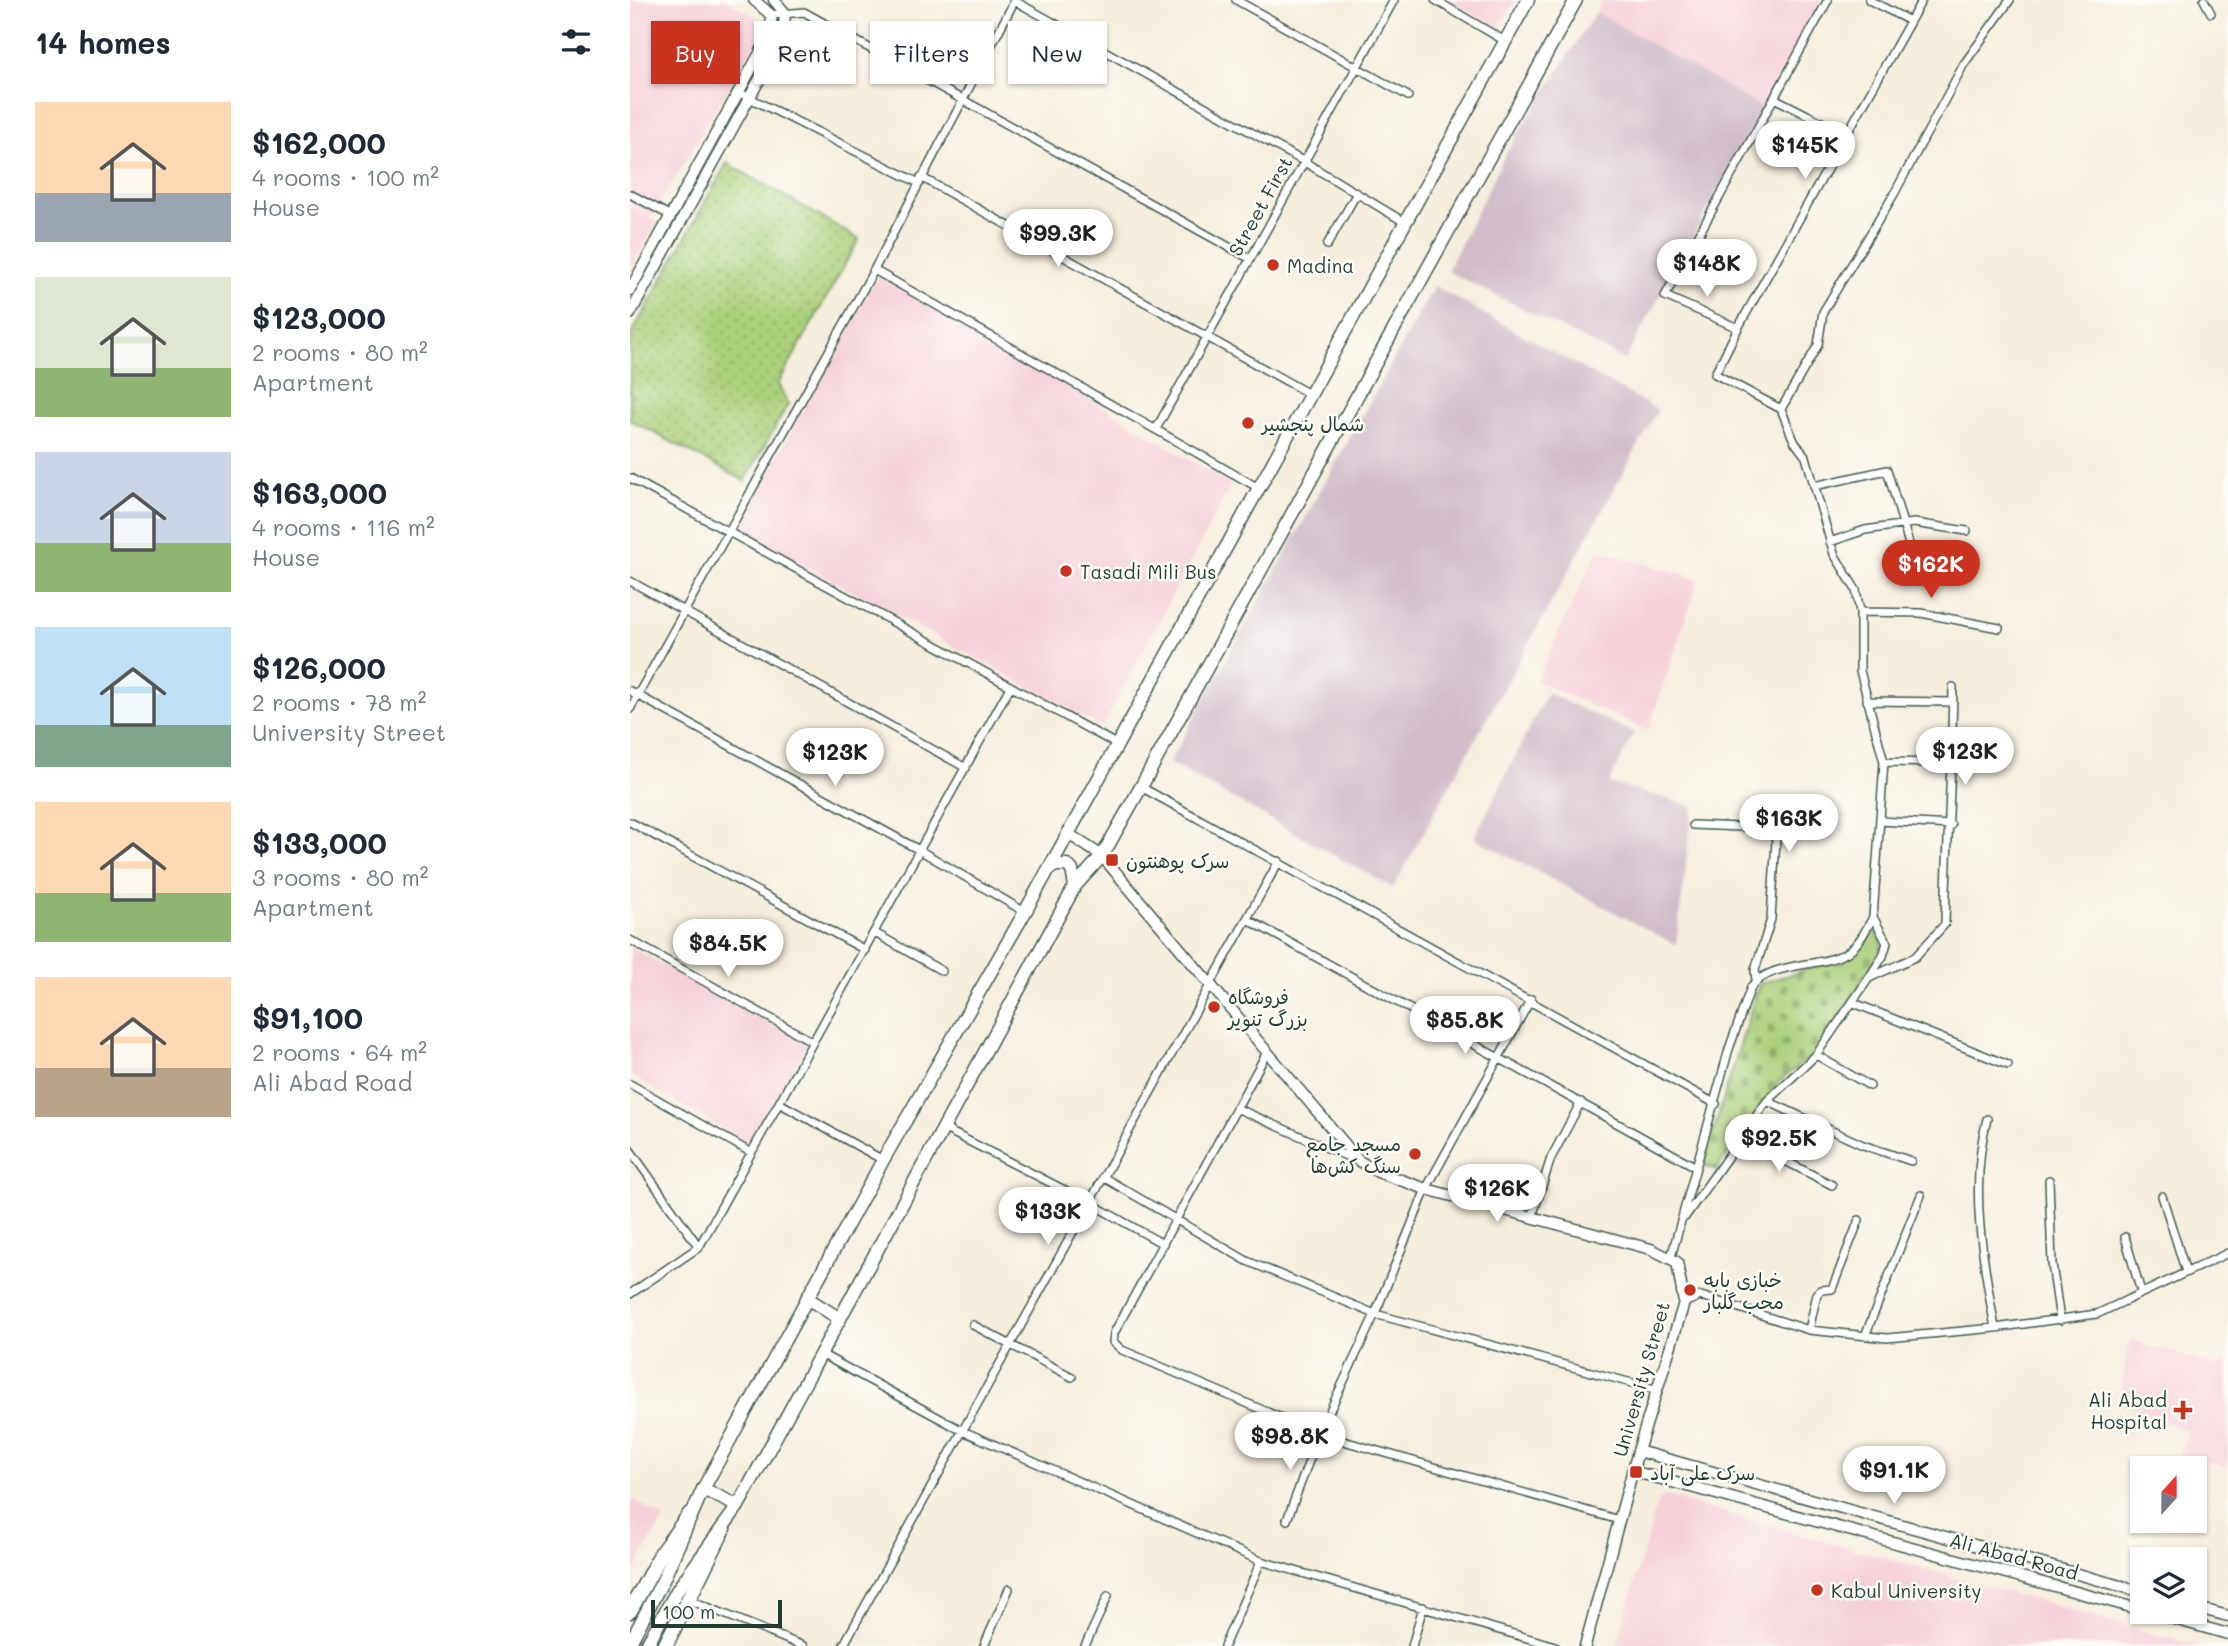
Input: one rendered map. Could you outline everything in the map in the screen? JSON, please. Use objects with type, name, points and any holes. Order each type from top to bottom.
[{"type":"highway","points":[[630,1611],[663,1552],[691,1514]]},
{"type":"highway","points":[[665,1646],[723,1530]]},
{"type":"main road","points":[[630,1643],[703,1489],[807,1298],[1025,912],[1257,487],[1311,395],[1528,0]]},
{"type":"main road","points":[[646,1646],[678,1589],[738,1506],[1075,886],[1102,856],[1576,0]]},
{"type":"main road","points":[[1047,871],[1055,865],[1067,865],[1072,870],[1075,886]]},
{"type":"main road","points":[[807,1298],[840,1319]]},
{"type":"main road","points":[[703,1489],[738,1506]]},
{"type":"street","points":[[630,314],[743,95],[772,31],[771,15],[754,0]]},
{"type":"street","points":[[630,290],[743,95],[783,37],[785,13],[774,0]]},
{"type":"street","points":[[630,709],[634,693],[684,610],[874,270],[1014,0],[1303,161],[1406,223]]},
{"type":"street","points":[[1236,0],[1408,96]]},
{"type":"street","name":"Street First","points":[[1156,429],[1394,0]]},
{"type":"street","points":[[1435,0],[1505,41]]},
{"type":"street","points":[[1738,328],[1665,296],[1828,0]]},
{"type":"street","points":[[1869,0],[1910,21]]},
{"type":"street","points":[[1756,981],[1846,953],[1862,938],[1873,918],[1884,762],[1860,671],[1860,612],[1856,590],[1830,542],[1806,457],[1794,440],[1781,409],[1715,374],[1738,328],[1922,0]]},
{"type":"street","points":[[2204,0],[2211,13]]},
{"type":"street","points":[[1781,409],[1818,345],[1823,312],[1893,196],[1964,64],[2005,2]]},
{"type":"street","points":[[771,15],[804,12],[1249,258]]},
{"type":"street","points":[[743,95],[920,180],[1209,336],[1311,395]]},
{"type":"street","points":[[1774,98],[1847,135]]},
{"type":"street","points":[[1327,245],[1357,193]]},
{"type":"street","points":[[630,194],[671,216]]},
{"type":"street","points":[[874,270],[1257,487]]},
{"type":"street","points":[[1814,486],[1887,470],[1912,554]]},
{"type":"street","points":[[630,478],[726,533],[1116,744]]},
{"type":"street","points":[[1830,542],[1865,530],[1914,523],[1967,531]]},
{"type":"street","points":[[630,581],[966,768]]},
{"type":"street","points":[[1860,612],[1920,613],[1999,628]]},
{"type":"street","points":[[630,1294],[699,1247],[1010,687]]},
{"type":"street","points":[[1868,978],[1915,957],[1945,924],[1945,875],[1951,824],[1953,687]]},
{"type":"street","points":[[634,693],[921,851],[1025,912]]},
{"type":"street","points":[[1867,701],[1952,702]]},
{"type":"street","points":[[1884,762],[1951,763]]},
{"type":"street","points":[[1141,787],[1531,999],[1716,1104]]},
{"type":"street","points":[[1880,821],[1951,824]]},
{"type":"street","points":[[630,822],[865,950]]},
{"type":"street","points":[[1236,1108],[1359,1161],[1378,1172],[1426,1189],[1671,1257],[1716,1104],[1729,1049],[1756,981],[1755,970],[1771,919],[1776,840],[1772,832],[1763,828],[1693,825]]},
{"type":"street","points":[[1068,833],[1102,856],[1266,1054],[1359,1161]]},
{"type":"street","points":[[843,1646],[1279,861]]},
{"type":"street","points":[[1681,1223],[1767,1101],[1816,1055],[1854,1003],[1883,956],[1887,943],[1873,918]]},
{"type":"street","points":[[1247,919],[1696,1167]]},
{"type":"street","points":[[875,933],[942,971]]},
{"type":"street","points":[[630,940],[813,1042]]},
{"type":"street","points":[[1287,1520],[1319,1434],[1375,1314],[1426,1189],[1531,999]]},
{"type":"street","points":[[1854,1003],[2008,1065]]},
{"type":"street","points":[[1266,1054],[1114,1333],[1113,1342],[1122,1350],[1319,1434],[1619,1520]]},
{"type":"street","points":[[1816,1055],[1870,1086]]},
{"type":"street","points":[[630,1084],[750,1152]]},
{"type":"street","points":[[1767,1101],[1863,1145],[1911,1161]]},
{"type":"street","points":[[779,1102],[883,1160]]},
{"type":"street","points":[[1532,1217],[1551,1158],[1581,1102]]},
{"type":"street","points":[[1987,1119],[1980,1147],[1980,1200],[1983,1261],[1996,1328]]},
{"type":"street","points":[[943,1128],[1090,1203],[1163,1244]]},
{"type":"street","points":[[1740,1137],[1832,1185]]},
{"type":"street","points":[[630,1150],[699,1247]]},
{"type":"street","points":[[1103,1177],[1247,1261],[1375,1314],[1658,1390]]},
{"type":"street","points":[[2049,1180],[2052,1264],[2060,1320]]},
{"type":"street","points":[[1865,1336],[1921,1195]]},
{"type":"street","points":[[2162,1196],[2186,1272]]},
{"type":"street","points":[[1809,1330],[1817,1294],[1821,1290],[1832,1289],[1859,1220]]},
{"type":"street","points":[[2125,1237],[2141,1292]]},
{"type":"street","points":[[1684,1303],[1701,1296],[1809,1330],[1887,1338],[1996,1328],[2097,1314],[2228,1253]]},
{"type":"street","name":"University Street","points":[[1585,1646],[1632,1471],[1684,1303],[1681,1274],[1671,1257]]},
{"type":"street","points":[[973,1325],[1072,1377]]},
{"type":"street","points":[[821,1354],[963,1431],[1261,1562],[1555,1646]]},
{"type":"street","name":"Ali Abad Road","points":[[1638,1451],[2130,1589]]},
{"type":"street","name":"Ali Abad Road","points":[[1632,1471],[2130,1607]]},
{"type":"street","points":[[1953,1558],[1957,1541]]},
{"type":"street","points":[[1224,1646],[1261,1562]]},
{"type":"street","points":[[984,1646],[1009,1589]]},
{"type":"street","points":[[1085,1646],[1108,1596]]},
{"type":"street","points":[[690,1600],[803,1646]]},
{"type":"street","points":[[1412,1646],[1423,1607]]},
{"type":"street","points":[[2207,1610],[2228,1616]]},
{"type":"street","points":[[2192,1624],[2228,1634]]},
{"type":"shaded area","points":[[630,0],[727,0],[762,21],[754,21],[754,46],[740,69],[740,21],[651,21],[651,84],[731,84],[652,216],[630,203]]},
{"type":"shaded area","points":[[1447,0],[1515,0],[1499,28]]},
{"type":"shaded area","points":[[1602,0],[1824,0],[1763,108],[1596,12]]},
{"type":"shaded area","points":[[1596,12],[1763,108],[1625,360],[1447,271],[1506,153]]},
{"type":"shaded area","points":[[630,206],[658,222],[630,271]]},
{"type":"shaded area","points":[[878,276],[1031,363],[1231,485],[1102,727],[737,528]]},
{"type":"shaded area","points":[[1434,286],[1658,410],[1393,888],[1169,763]]},
{"type":"shaded area","points":[[1598,550],[1699,579],[1648,731],[1536,681]]},
{"type":"shaded area","points":[[1547,693],[1634,733],[1609,783],[1693,806],[1676,945],[1474,838]]},
{"type":"shaded area","points":[[630,947],[808,1043],[755,1139],[750,1136],[747,1143],[630,1075]]},
{"type":"shaded area","name":"Ali Abad Hospital","points":[[2130,1340],[2218,1366],[2228,1361],[2228,1467],[2207,1462],[2207,1456],[2178,1454],[2188,1432],[2119,1402]]},
{"type":"shaded area","name":"Kabul University","points":[[1666,1496],[2199,1646],[1617,1646],[1658,1500]]},
{"type":"shaded area","points":[[630,1498],[664,1518],[630,1578]]},
{"type":"green space","points":[[727,163],[859,239],[778,384],[788,404],[745,481],[630,420],[630,337]]},
{"type":"green space","points":[[1875,926],[1883,947],[1819,1050],[1780,1081],[1716,1170],[1703,1165],[1759,984],[1851,956],[1865,945]]},
{"type":"place","name":"Madina","points":[[1273,265]]},
{"type":"place","name":"شمال پنجشیر","points":[[1248,423]]},
{"type":"place","name":"Tasadi Mili Bus","points":[[1066,571]]},
{"type":"place","name":"سرک پوهنتون","points":[[1112,860]]},
{"type":"place","name":"فروشگاه بزرگ تنویر","points":[[1214,1007]]},
{"type":"place","name":"مسجد جامع سنگ کش‌ها","points":[[1415,1154]]},
{"type":"place","name":"خبازی بابه محب گلبار","points":[[1690,1290]]},
{"type":"place","name":"Ali Abad Hospital","points":[[2183,1410]]},
{"type":"place","name":"سرک علی آباد","points":[[1636,1472]]},
{"type":"place","name":"Kabul University","points":[[1817,1590]]}]
